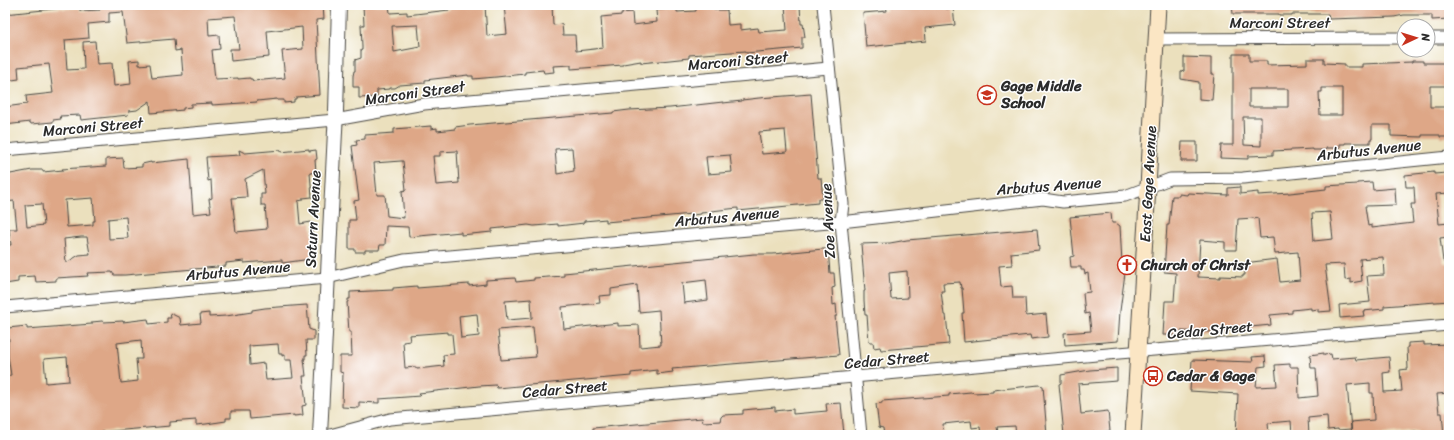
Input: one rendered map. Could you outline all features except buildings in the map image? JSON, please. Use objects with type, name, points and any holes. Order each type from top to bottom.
[{"type":"main road","name":"East Gage Avenue","points":[[1132,435],[1158,5]]},
{"type":"street","name":"Saturn Avenue","points":[[320,435],[339,5]]},
{"type":"street","name":"Zoe Avenue","points":[[823,5],[843,204],[841,222],[861,435]]},
{"type":"street","name":"Marconi Street","points":[[1156,39],[1396,38]]},
{"type":"street","points":[[1436,38],[1449,38]]},
{"type":"street","name":"Marconi Street","points":[[5,150],[335,120],[424,104],[829,68]]},
{"type":"street","name":"Arbutus Avenue","points":[[5,307],[327,278],[404,260],[841,222],[1043,200],[1064,202],[1125,196],[1170,179],[1243,178],[1449,157]]},
{"type":"street","name":"Cedar Street","points":[[330,435],[390,419],[1449,325]]},
{"type":"place","name":"Gage Middle School","points":[[987,95]]},
{"type":"place","name":"Church of Christ","points":[[1127,265]]},
{"type":"place","name":"Cedar & Gage","points":[[1153,376]]}]
